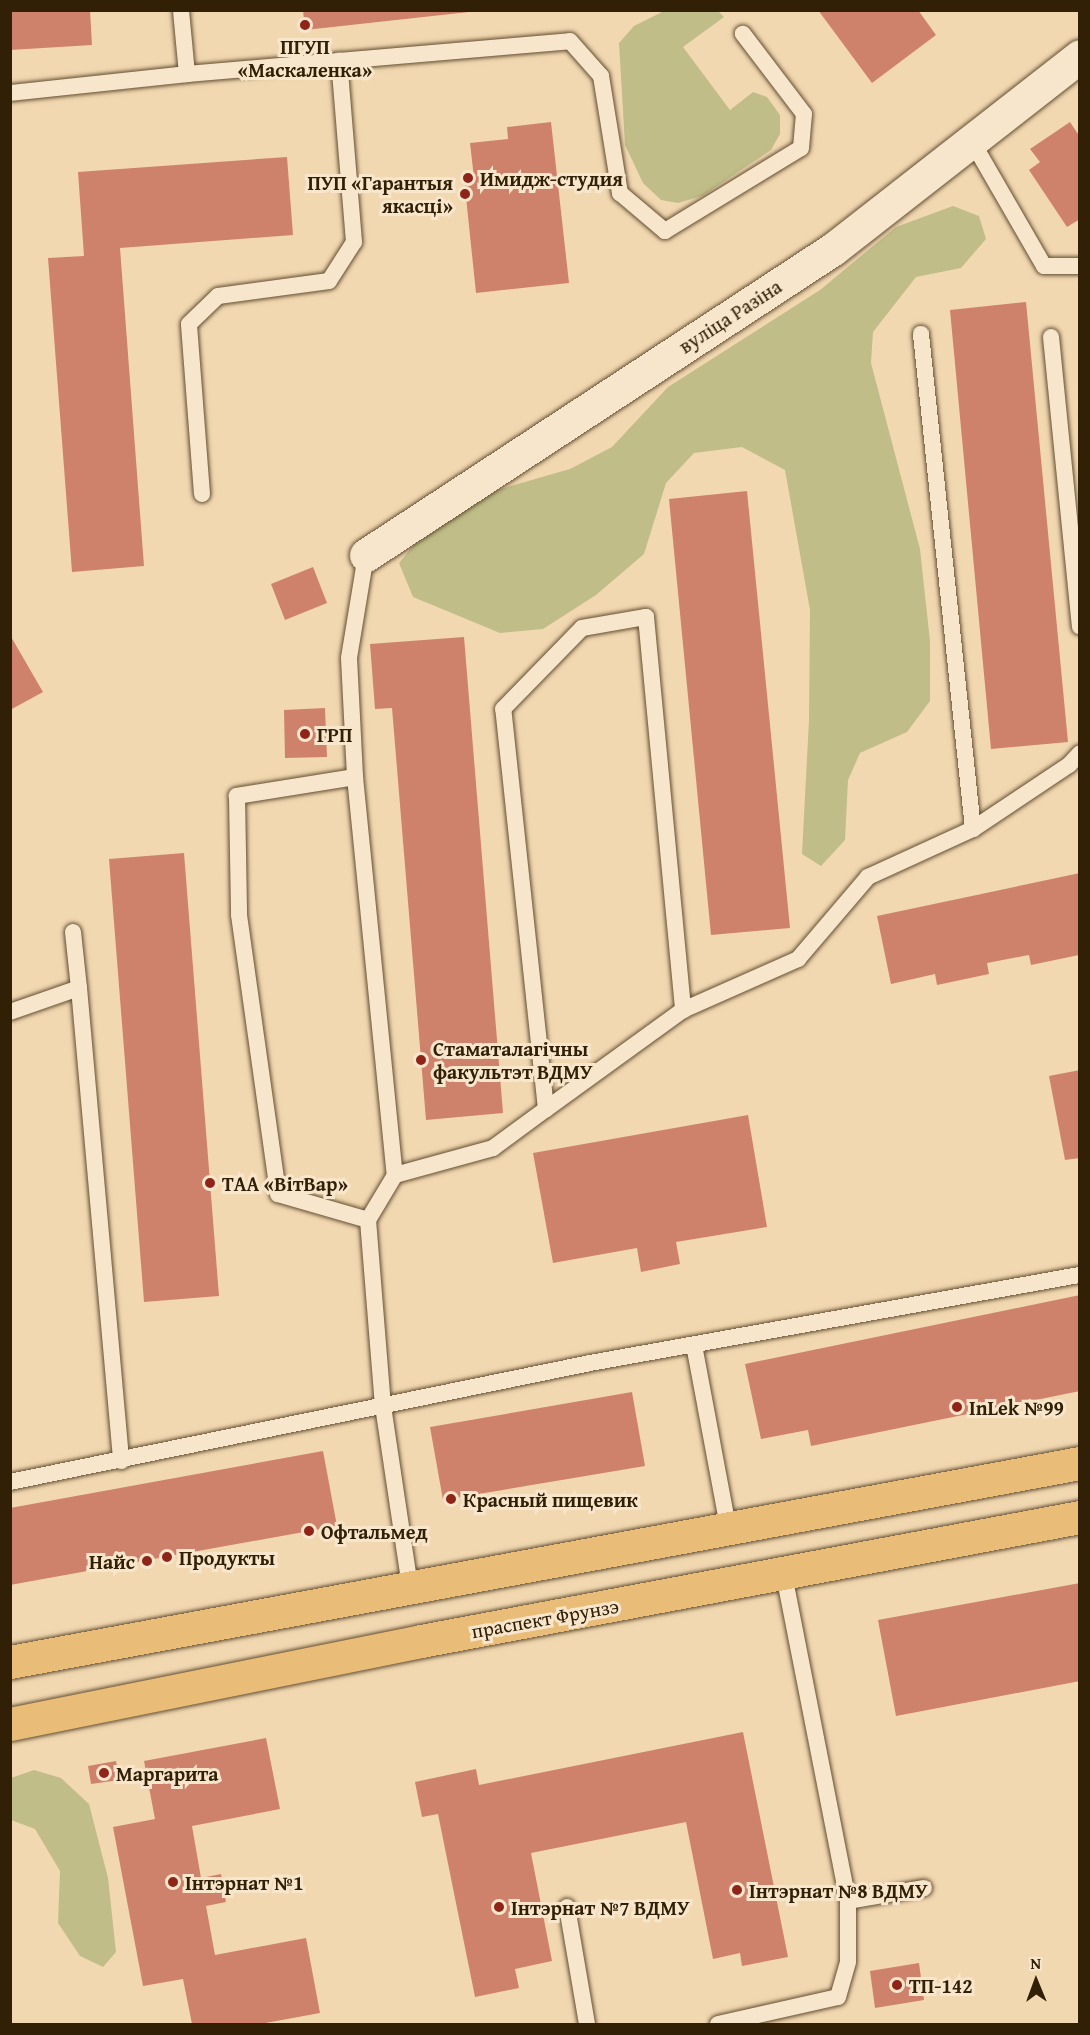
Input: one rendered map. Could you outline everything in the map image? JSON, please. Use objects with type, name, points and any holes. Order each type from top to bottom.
[{"type":"main road","points":[[10,1662],[1080,1463]]},
{"type":"main road","name":"праспект Фрунзэ","points":[[10,1724],[421,1641],[784,1575],[1080,1517]]},
{"type":"street","name":"вуліца Разіна","points":[[366,555],[833,249],[973,143],[1080,56]]},
{"type":"lane","points":[[181,10],[187,74]]},
{"type":"lane","points":[[10,93],[187,74],[570,41],[602,76],[620,192],[665,231],[801,148],[804,114],[742,34]]},
{"type":"lane","points":[[202,494],[189,324],[218,296],[329,281],[354,242],[339,61]]},
{"type":"lane","points":[[973,143],[1044,266],[1080,266]]},
{"type":"lane","points":[[921,334],[973,829]]},
{"type":"lane","points":[[1052,337],[1080,627]]},
{"type":"lane","points":[[366,555],[350,658],[355,777],[395,1175],[368,1220],[383,1406],[410,1586]]},
{"type":"lane","points":[[546,1109],[502,709],[582,628],[646,617],[683,1010]]},
{"type":"lane","points":[[395,1175],[493,1148],[683,1010],[798,959],[868,877],[973,829],[1069,765],[1080,753]]},
{"type":"lane","points":[[355,777],[237,796],[239,915],[279,1194],[368,1220]]},
{"type":"lane","points":[[73,932],[121,1461]]},
{"type":"lane","points":[[10,1012],[79,988]]},
{"type":"lane","points":[[10,1482],[694,1345],[1080,1275]]},
{"type":"lane","points":[[694,1345],[728,1527]]},
{"type":"lane","points":[[718,2025],[838,1997],[848,1961],[848,1901],[784,1575]]},
{"type":"lane","points":[[848,1901],[924,1888]]},
{"type":"lane","points":[[567,1907],[587,2025]]},
{"type":"shaded area","points":[[664,11],[718,11],[724,17],[683,47],[730,110],[753,92],[767,97],[780,115],[780,134],[771,150],[702,196],[678,203],[661,200],[643,183],[625,145],[619,43],[634,26]]},
{"type":"shaded area","points":[[953,206],[979,216],[986,239],[961,268],[916,277],[873,332],[871,363],[920,549],[930,641],[930,701],[907,732],[860,753],[848,780],[845,840],[821,866],[802,854],[809,720],[810,610],[785,470],[742,447],[694,453],[666,483],[644,554],[596,595],[543,629],[500,633],[413,597],[399,563],[421,536],[483,494],[570,469],[612,447],[668,387],[820,290],[896,227]]},
{"type":"shaded area","points":[[34,1770],[61,1778],[89,1804],[108,1878],[116,1952],[103,1967],[80,1956],[58,1923],[60,1871],[35,1829],[11,1820],[11,1778]]},
{"type":"building","points":[[10,10],[90,10],[92,45],[10,50]]},
{"type":"building","points":[[303,10],[469,10],[469,12],[305,30]]},
{"type":"building","points":[[818,10],[918,10],[936,35],[872,83]]},
{"type":"building","points":[[551,122],[569,283],[476,293],[464,178],[474,178],[470,143],[508,139],[507,127]]},
{"type":"building","points":[[1070,122],[1080,137],[1080,219],[1067,227],[1029,170],[1040,162],[1030,149]]},
{"type":"building","points":[[287,157],[293,235],[120,248],[144,566],[72,572],[48,258],[84,256],[78,172]]},
{"type":"building","points":[[1026,302],[1068,742],[991,749],[950,310]]},
{"type":"building","points":[[747,491],[790,928],[711,935],[669,499]]},
{"type":"building","points":[[313,567],[327,603],[285,620],[271,584]]},
{"type":"building","points":[[10,635],[43,692],[10,710]]},
{"type":"building","points":[[464,637],[503,1113],[426,1120],[392,708],[375,709],[370,644]]},
{"type":"building","name":"ГРП","points":[[325,708],[327,757],[285,758],[284,710]]},
{"type":"building","points":[[184,853],[219,1296],[144,1302],[109,859]]},
{"type":"building","points":[[1080,873],[1079,955],[1031,965],[1029,955],[987,963],[989,974],[937,985],[935,974],[891,984],[877,916]]},
{"type":"building","points":[[1080,1070],[1080,1158],[1065,1160],[1049,1076]]},
{"type":"building","points":[[748,1115],[767,1227],[676,1242],[680,1264],[641,1272],[637,1248],[553,1263],[533,1153]]},
{"type":"building","points":[[1080,1295],[1080,1391],[811,1446],[808,1430],[761,1439],[745,1364]]},
{"type":"building","points":[[632,1392],[645,1466],[443,1500],[430,1427]]},
{"type":"building","points":[[323,1451],[337,1526],[10,1585],[10,1508]]},
{"type":"building","points":[[1080,1583],[1080,1681],[896,1716],[878,1620]]},
{"type":"building","name":"Інтэрнат №7 ВДМУ","points":[[743,1732],[788,1957],[742,1966],[740,1953],[713,1959],[686,1822],[531,1853],[552,1961],[515,1969],[519,1988],[475,1997],[438,1814],[422,1817],[415,1782],[476,1769],[479,1785]]},
{"type":"building","name":"Інтэрнат №1","points":[[266,1738],[280,1809],[192,1826],[201,1878],[221,1874],[226,1902],[206,1906],[215,1955],[306,1938],[320,2013],[260,2024],[192,2024],[183,1979],[143,1986],[113,1827],[155,1819],[144,1761]]},
{"type":"building","name":"Маргарита","points":[[116,1761],[119,1780],[91,1784],[88,1766]]},
{"type":"building","name":"ТП-142","points":[[919,1963],[924,2000],[875,2008],[870,1971]]},
{"type":"place","name":"ПГУП «Маскаленка»","points":[[305,25]]},
{"type":"place","name":"Имидж-студия","points":[[468,178]]},
{"type":"place","name":"ПУП «Гарантыя якасці»","points":[[465,194]]},
{"type":"place","name":"ГРП","points":[[305,734]]},
{"type":"place","name":"Стаматалагічны факультэт ВДМУ","points":[[421,1060]]},
{"type":"place","name":"ТАА «ВітВар»","points":[[210,1183]]},
{"type":"place","name":"InLek №99","points":[[957,1407]]},
{"type":"place","name":"Красный пищевик","points":[[451,1499]]},
{"type":"place","name":"Офтальмед","points":[[309,1531]]},
{"type":"place","name":"Продукты","points":[[167,1557]]},
{"type":"place","name":"Найс","points":[[147,1561]]},
{"type":"place","name":"Маргарита","points":[[104,1773]]},
{"type":"place","name":"Інтэрнат №1","points":[[173,1882]]},
{"type":"place","name":"Інтэрнат №8 ВДМУ","points":[[737,1890]]},
{"type":"place","name":"Інтэрнат №7 ВДМУ","points":[[499,1907]]},
{"type":"place","name":"ТП-142","points":[[897,1985]]}]
